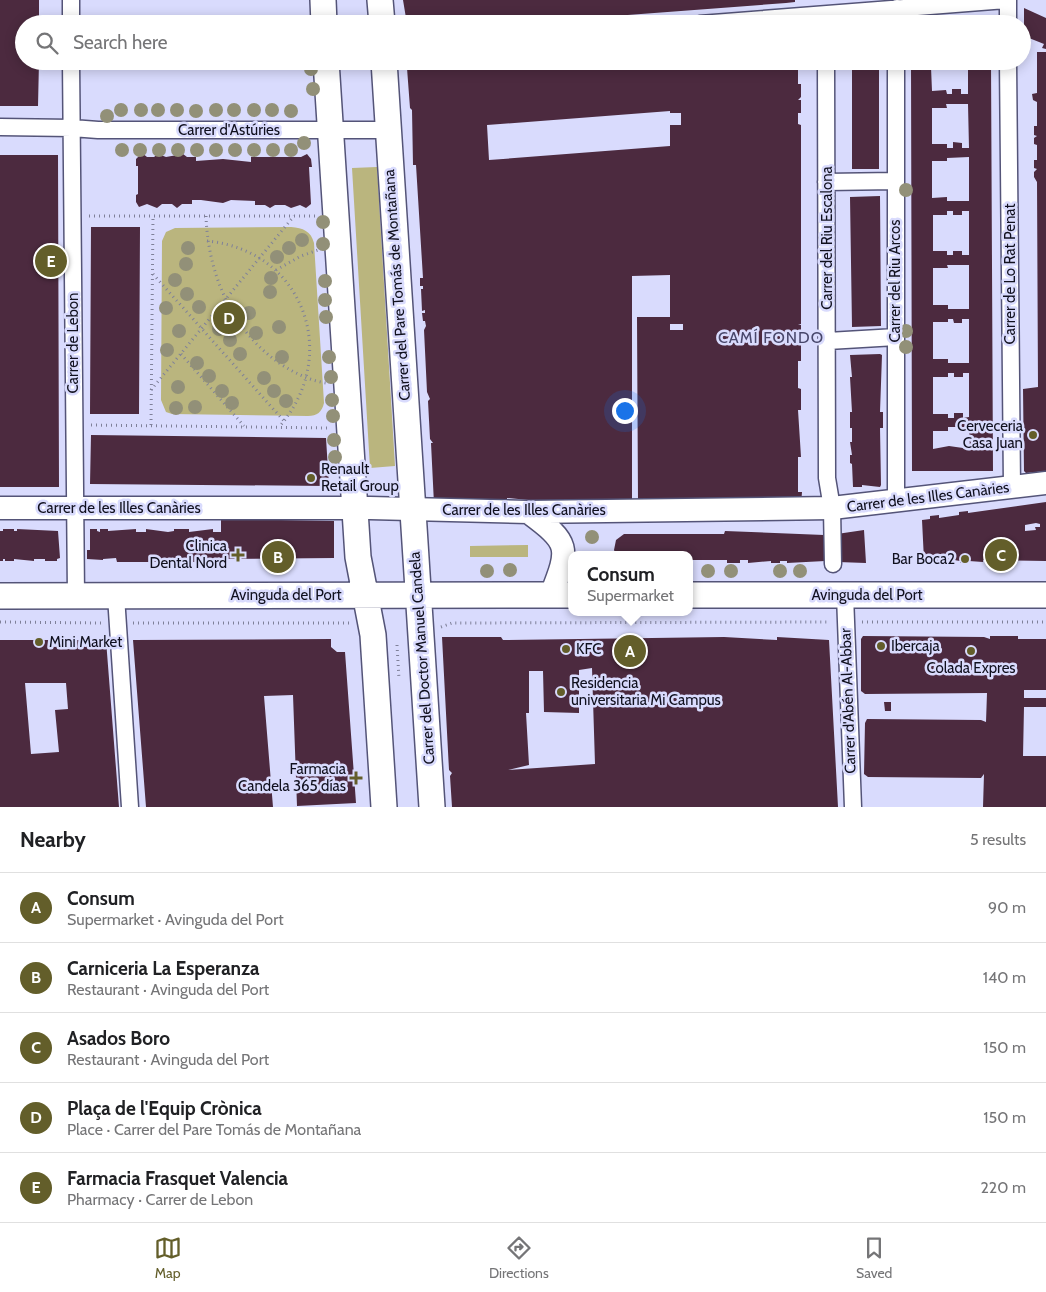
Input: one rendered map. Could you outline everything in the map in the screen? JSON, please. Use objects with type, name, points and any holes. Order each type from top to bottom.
[{"type":"main road","points":[[323,0],[324,15]]},
{"type":"main road","points":[[380,0],[381,15]]},
{"type":"main road","points":[[327,70],[354,508],[358,557],[373,635],[384,807]]},
{"type":"main road","name":"Carrer del Pare Tomás de Montañana","points":[[384,70],[412,509]]},
{"type":"main road","name":"Carrer del Doctor Manuel Candela","points":[[412,509],[432,807]]},
{"type":"main road","name":"Avinguda del Port","points":[[0,596],[561,595]]},
{"type":"main road","name":"Avinguda del Port","points":[[693,595],[1046,595]]},
{"type":"street","points":[[71,0],[71,15]]},
{"type":"street","points":[[904,15],[1007,0],[1008,15]]},
{"type":"street","points":[[803,15],[826,13],[873,15]]},
{"type":"street","name":"Carrer de Lebon","points":[[71,70],[76,596]]},
{"type":"street","name":"Carrer del Riu Escalona","points":[[826,70],[827,478],[832,508],[833,564]]},
{"type":"street","name":"Carrer del Riu Arcos","points":[[896,70],[896,501]]},
{"type":"street","name":"Carrer de Lo Rat Penat","points":[[1008,70],[1012,487]]},
{"type":"street","name":"Carrer d'Astúries","points":[[0,127],[98,130],[387,130]]},
{"type":"street","points":[[826,182],[895,181]]},
{"type":"street","points":[[828,340],[896,337]]},
{"type":"street","name":"Carrer de les Illes Canàries","points":[[0,508],[354,508],[528,512],[832,508],[1046,483]]},
{"type":"street","points":[[528,512],[554,531],[564,550],[561,595]]},
{"type":"street","name":"Carrer d'Abén Al-Abbar","points":[[844,595],[852,807]]},
{"type":"street","points":[[116,596],[130,807]]},
{"type":"path","points":[[89,216],[317,216]]},
{"type":"path","points":[[151,426],[153,216]]},
{"type":"path","points":[[206,216],[207,241],[217,280],[226,299],[250,338],[279,363],[306,377],[327,383]]},
{"type":"path","points":[[152,390],[294,216]]},
{"type":"path","points":[[207,241],[228,244],[260,258],[276,270],[296,295],[307,324],[310,346],[306,377],[293,410],[279,427]]},
{"type":"path","points":[[276,270],[301,256],[319,250]]},
{"type":"path","points":[[153,274],[284,421]]},
{"type":"path","points":[[181,354],[245,427]]},
{"type":"path","points":[[88,425],[329,428]]},
{"type":"path","points":[[0,622],[109,623]]},
{"type":"path","points":[[128,623],[346,622],[350,626]]},
{"type":"path","points":[[438,631],[442,626],[452,623],[832,622]]},
{"type":"path","points":[[855,622],[1046,622]]},
{"type":"shaded area","points":[[377,167],[395,466],[370,468],[352,168]]},
{"type":"shaded area","points":[[291,227],[306,231],[314,243],[324,403],[322,409],[314,415],[308,416],[172,414],[166,412],[161,400],[162,241],[166,232],[175,228]]},
{"type":"shaded area","points":[[528,545],[528,557],[470,557],[470,546]]},
{"type":"building","points":[[0,0],[39,0],[39,15],[15,15],[15,70],[39,70],[38,106],[0,106]]},
{"type":"building","points":[[403,0],[795,0],[795,2],[625,15],[406,15]]},
{"type":"building","points":[[1024,8],[1046,18],[1046,49],[1042,48],[1044,44],[1031,39],[1031,15],[1024,15]]},
{"type":"building","points":[[1037,52],[1046,52],[1046,471],[1026,473],[1024,471],[1023,389],[1038,387],[1037,182],[1034,177],[1034,172],[1037,169],[1034,168],[1034,160],[1037,160],[1037,145],[1034,144],[1034,138],[1037,136],[1034,135],[1034,126],[1037,126],[1037,102],[1033,100],[1032,94],[1037,93]]},
{"type":"building","points":[[407,70],[798,70],[798,84],[801,84],[801,97],[798,100],[801,100],[801,113],[798,113],[798,124],[801,125],[801,324],[798,325],[801,325],[801,334],[798,334],[798,340],[801,340],[801,361],[798,361],[798,388],[801,389],[801,410],[798,410],[801,457],[798,457],[798,492],[802,492],[801,505],[638,501],[637,317],[670,317],[670,275],[632,276],[632,501],[549,502],[507,498],[507,501],[434,504],[431,443],[433,443],[430,439],[428,401],[430,399],[427,392],[424,330],[426,326],[422,313],[425,313],[425,310],[422,311],[421,289],[423,289],[423,286],[420,286],[420,278],[423,278],[416,165],[413,165],[412,110],[410,108]],"holes":[[[670,111],[670,113],[681,113],[681,125],[670,125],[670,146],[489,160],[487,125]],[[670,324],[683,324],[683,330],[670,330]]]},
{"type":"building","points":[[852,70],[879,70],[879,169],[852,169]]},
{"type":"building","points":[[911,70],[931,70],[932,91],[946,90],[947,94],[952,94],[952,89],[961,89],[961,94],[968,94],[968,70],[991,70],[993,471],[912,471]],"holes":[[[946,104],[968,104],[969,148],[962,148],[962,143],[953,142],[953,148],[947,148],[947,144],[932,144],[932,108],[947,108]],[[969,157],[969,201],[947,201],[947,197],[932,198],[932,161],[947,161],[947,158]],[[947,211],[953,211],[953,215],[962,215],[962,211],[969,211],[969,255],[962,255],[962,251],[953,251],[953,255],[947,255],[947,251],[933,251],[933,215],[947,215]],[[947,265],[969,265],[969,309],[948,309],[948,305],[933,305],[933,268],[948,268]],[[948,319],[953,319],[954,323],[962,323],[962,319],[969,319],[969,363],[948,363],[948,359],[933,359],[933,322],[948,322]],[[948,373],[954,373],[954,377],[963,377],[963,373],[969,373],[969,417],[963,418],[963,413],[954,413],[954,418],[948,418],[948,414],[933,414],[933,377],[948,377]],[[948,427],[969,427],[970,449],[949,446],[933,449],[933,431],[948,431]]]},
{"type":"building","points":[[142,153],[147,157],[154,157],[158,154],[166,157],[183,154],[187,157],[196,157],[196,161],[223,159],[251,162],[251,157],[301,157],[307,154],[311,159],[312,167],[309,167],[311,204],[306,208],[300,205],[291,208],[285,205],[275,205],[270,208],[265,205],[255,205],[255,201],[231,200],[223,203],[192,200],[192,204],[182,204],[177,208],[172,204],[162,204],[157,208],[147,204],[139,207],[136,202],[136,195],[138,194],[138,166],[136,166],[136,159]]},
{"type":"building","points":[[0,155],[58,155],[59,487],[0,487]]},
{"type":"building","points":[[880,196],[881,326],[852,327],[850,197]]},
{"type":"building","points":[[91,227],[140,227],[139,414],[90,414]]},
{"type":"building","points":[[850,355],[882,355],[880,412],[883,412],[883,428],[880,428],[881,485],[880,487],[862,485],[862,487],[853,487],[852,464],[850,463],[850,455],[852,455],[850,442],[852,442],[852,428],[850,428],[850,412],[852,412],[850,377],[852,377]]},
{"type":"building","points":[[91,435],[326,438],[329,486],[90,484]]},
{"type":"building","points":[[1046,502],[1046,561],[983,560],[983,562],[969,561],[969,563],[960,563],[960,561],[954,560],[954,563],[924,560],[922,520],[930,519],[930,516],[939,515],[939,518],[959,515],[959,512],[968,511],[968,513]],"holes":[[[1040,524],[1040,527],[1035,527],[1036,530],[1025,531],[1025,525]]]},
{"type":"building","points":[[221,519],[334,521],[334,558],[218,559],[219,562],[117,562],[116,558],[103,560],[87,559],[87,550],[90,550],[90,529],[97,529],[100,532],[100,529],[108,529],[108,531],[136,529],[136,532],[146,532],[146,529],[168,532],[174,531],[174,529],[189,529],[189,532],[213,529],[213,532],[221,532]]},
{"type":"building","points":[[3,529],[14,529],[14,531],[17,531],[17,529],[58,531],[60,558],[57,561],[14,559],[14,561],[5,561],[3,559],[3,561],[0,561],[0,531],[3,531]]},
{"type":"building","points":[[864,530],[866,563],[838,562],[837,534]]},
{"type":"building","points":[[725,531],[824,535],[825,561],[748,563],[748,560],[740,560],[740,563],[727,563],[727,560],[693,560],[693,551],[614,550],[616,540],[624,534],[724,534]]},
{"type":"building","points":[[863,636],[984,637],[990,639],[990,636],[1018,636],[1018,639],[1046,639],[1046,690],[1024,690],[1024,698],[1046,698],[1046,707],[1024,707],[1023,756],[1046,756],[1046,807],[983,807],[984,774],[981,778],[868,777],[864,774],[865,723],[867,719],[981,720],[986,722],[987,693],[865,694],[861,691],[861,639]]},
{"type":"building","points":[[442,637],[501,637],[503,640],[724,637],[777,640],[777,637],[829,640],[838,807],[452,807],[450,776],[452,773],[449,770]],"holes":[[[592,668],[595,764],[508,770],[529,765],[526,713],[529,713],[529,671],[543,671],[544,712],[579,713],[579,670]]]},
{"type":"building","points":[[331,639],[331,647],[337,652],[345,652],[356,803],[297,806],[293,695],[264,696],[273,807],[146,807],[133,640]]},
{"type":"building","points":[[0,640],[106,640],[119,807],[0,807]],"holes":[[[25,683],[66,683],[68,709],[55,710],[59,752],[31,754]]]},
{"type":"building","points":[[884,702],[891,702],[891,711],[885,711]]},
{"type":"place","name":"Farmacia Frasquet Valencia","points":[[51,261]]},
{"type":"place","name":"Plaça de l'Equip Crònica","points":[[229,318]]},
{"type":"place","name":"Cerveceria Casa Juan","points":[[1033,435]]},
{"type":"place","name":"Renault Retail Group","points":[[311,478]]},
{"type":"place","name":"Clinica Dental Nord","points":[[238,555]]},
{"type":"place","name":"Asados Boro","points":[[1001,555]]},
{"type":"place","name":"Carniceria La Esperanza","points":[[278,557]]},
{"type":"place","name":"Bar Boca2","points":[[965,559]]},
{"type":"place","name":"Mini Market","points":[[39,642]]},
{"type":"place","name":"Ibercaja","points":[[881,646]]},
{"type":"place","name":"KFC","points":[[566,649]]},
{"type":"place","name":"Consum","points":[[630,651]]},
{"type":"place","name":"Colada Expres","points":[[971,651]]},
{"type":"place","name":"Residencia universitaria Mi Campus","points":[[561,692]]},
{"type":"place","name":"Farmacia Candela 365 días","points":[[356,778]]},
{"type":"district","name":"CAMÍ FONDO","points":[[771,337]]}]
